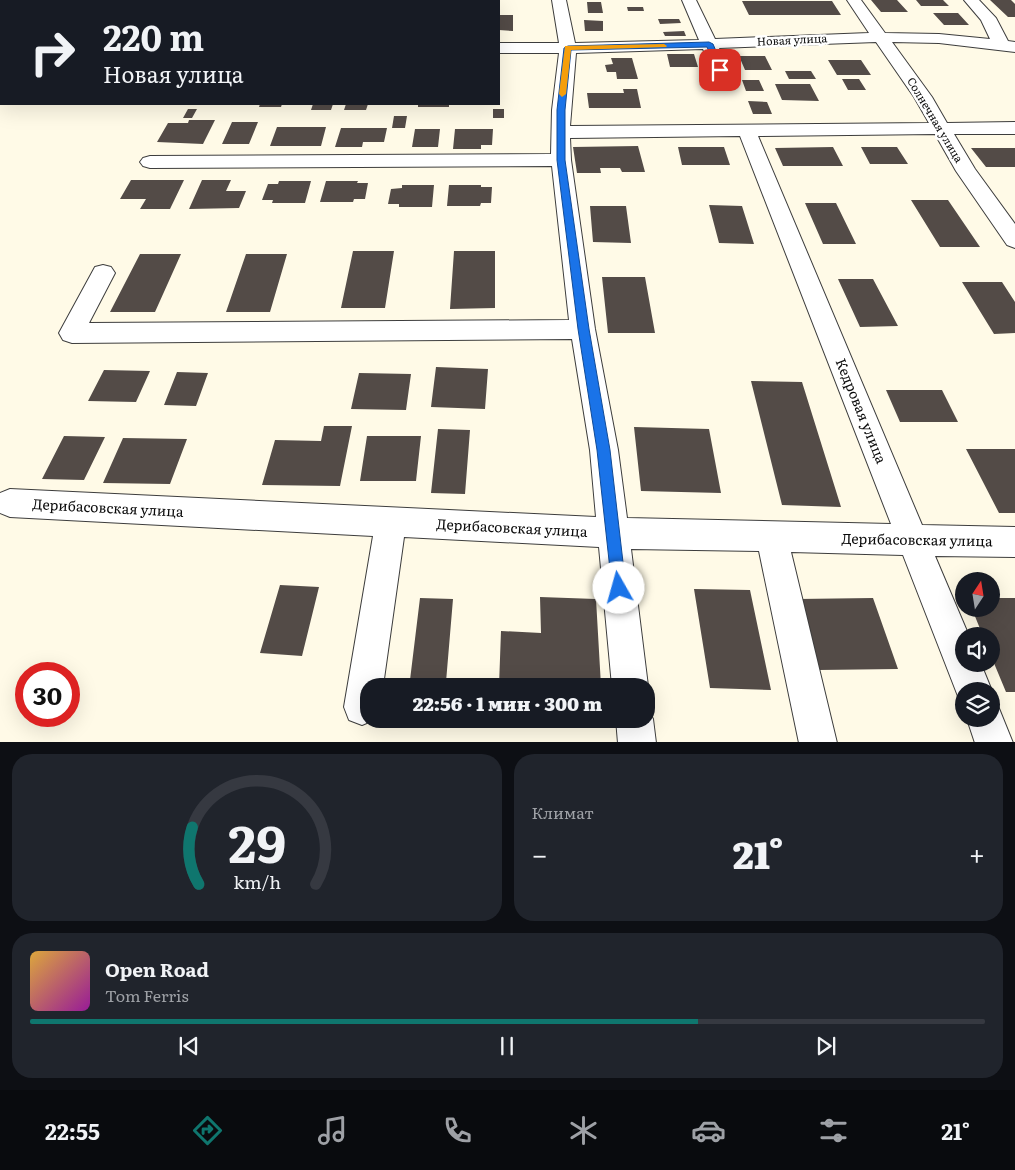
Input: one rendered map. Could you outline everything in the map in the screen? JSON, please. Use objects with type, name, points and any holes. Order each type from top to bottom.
[{"type":"street","points":[[559,0],[568,48],[560,132],[561,160],[583,329],[604,450],[629,678]]},
{"type":"street","points":[[689,0],[726,82]]},
{"type":"street","name":"Солнечная улица","points":[[854,0],[942,129],[966,171],[1015,240]]},
{"type":"street","points":[[971,0],[988,18],[1008,46]]},
{"type":"street","name":"Новая улица","points":[[500,48],[709,44],[880,36],[945,38],[1008,46]]},
{"type":"street","points":[[560,132],[1015,128]]},
{"type":"street","name":"Кедровая улица","points":[[747,131],[970,682]]},
{"type":"street","points":[[150,162],[561,160]]},
{"type":"street","points":[[103,273],[72,333],[583,329]]},
{"type":"street","name":"Дерибасовская улица","points":[[10,503],[391,521],[613,534],[1015,542]]},
{"type":"street","points":[[367,678],[391,521]]},
{"type":"street","points":[[772,538],[818,742]]},
{"type":"street","points":[[988,727],[994,742]]},
{"type":"street","points":[[635,728],[636,742]]},
{"type":"building","points":[[871,0],[897,0],[908,12],[881,12]]},
{"type":"building","points":[[916,0],[943,0],[949,6],[921,6]]},
{"type":"building","points":[[990,0],[1011,0],[1015,4],[1015,17],[1008,17]]},
{"type":"building","points":[[742,1],[832,1],[841,15],[749,15]]},
{"type":"building","points":[[587,2],[601,2],[603,13],[588,13]]},
{"type":"building","points":[[627,7],[643,7],[644,11],[628,11]]},
{"type":"building","points":[[933,13],[958,13],[969,25],[944,25]]},
{"type":"building","points":[[500,15],[513,15],[513,31],[500,30]]},
{"type":"building","points":[[658,19],[679,19],[681,23],[660,24]]},
{"type":"building","points":[[584,20],[603,21],[603,31],[585,31]]},
{"type":"building","points":[[684,31],[686,36],[665,36],[663,32]]},
{"type":"building","points":[[667,54],[694,54],[698,67],[670,67]]},
{"type":"building","points":[[739,56],[765,56],[772,70],[745,70]]},
{"type":"building","points":[[611,58],[632,58],[638,79],[617,79],[616,72],[607,72],[605,65],[613,64]]},
{"type":"building","points":[[828,60],[861,60],[871,75],[837,75]]},
{"type":"building","points":[[785,71],[811,71],[816,79],[789,79]]},
{"type":"building","points":[[842,79],[859,79],[866,90],[848,90]]},
{"type":"building","points":[[742,80],[759,80],[764,91],[746,91]]},
{"type":"building","points":[[775,84],[810,84],[819,101],[782,100]]},
{"type":"building","points":[[623,89],[637,89],[641,108],[589,108],[587,93],[624,93]]},
{"type":"building","points":[[748,101],[767,102],[772,114],[753,114]]},
{"type":"building","points":[[260,105],[282,105],[281,107],[259,107]]},
{"type":"building","points":[[313,105],[333,105],[331,110],[311,110]]},
{"type":"building","points":[[346,105],[368,105],[366,110],[344,110]]},
{"type":"building","points":[[418,105],[449,105],[449,107],[418,107]]},
{"type":"building","points":[[188,109],[197,109],[192,118],[183,118]]},
{"type":"building","points":[[493,109],[504,109],[504,118],[493,118]]},
{"type":"building","points":[[394,116],[407,116],[405,128],[392,128]]},
{"type":"building","points":[[189,120],[215,120],[203,144],[157,142],[168,123],[188,123]]},
{"type":"building","points":[[232,122],[258,122],[249,144],[222,144]]},
{"type":"building","points":[[277,127],[326,127],[321,146],[270,146]]},
{"type":"building","points":[[341,128],[387,128],[384,142],[363,142],[362,147],[335,147]]},
{"type":"building","points":[[415,129],[440,129],[438,147],[412,147]]},
{"type":"building","points":[[455,129],[493,129],[492,145],[481,145],[481,149],[453,149]]},
{"type":"building","points":[[638,146],[645,172],[622,172],[620,168],[600,168],[601,173],[577,173],[573,147]]},
{"type":"building","points":[[678,147],[724,147],[730,165],[682,165]]},
{"type":"building","points":[[833,147],[843,166],[783,166],[775,148]]},
{"type":"building","points":[[861,147],[897,147],[908,164],[870,164]]},
{"type":"building","points":[[971,148],[1015,148],[1015,167],[986,167]]},
{"type":"building","points":[[131,180],[184,180],[170,209],[140,209],[146,199],[120,199]]},
{"type":"building","points":[[202,180],[231,180],[226,191],[246,191],[239,208],[189,209]]},
{"type":"building","points":[[279,181],[311,181],[305,203],[272,203],[273,200],[262,200],[268,184],[278,184]]},
{"type":"building","points":[[326,181],[358,181],[357,183],[368,183],[365,199],[354,199],[353,202],[320,202]]},
{"type":"building","points":[[402,185],[434,185],[432,207],[399,207],[399,204],[388,204],[391,189],[402,188]]},
{"type":"building","points":[[449,185],[492,187],[491,203],[481,203],[480,206],[447,206]]},
{"type":"building","points":[[911,200],[948,200],[980,247],[940,247]]},
{"type":"building","points":[[805,203],[836,203],[856,244],[823,244]]},
{"type":"building","points":[[709,205],[742,206],[754,244],[719,243]]},
{"type":"building","points":[[590,206],[626,206],[631,243],[593,242]]},
{"type":"building","points":[[353,251],[394,251],[385,308],[341,308]]},
{"type":"building","points":[[454,251],[495,251],[495,308],[450,309]]},
{"type":"building","points":[[140,254],[181,254],[155,312],[110,312]]},
{"type":"building","points":[[246,254],[287,254],[270,312],[226,312]]},
{"type":"building","points":[[602,277],[645,277],[655,333],[608,333]]},
{"type":"building","points":[[838,279],[873,279],[898,326],[860,327]]},
{"type":"building","points":[[962,282],[1002,282],[1015,302],[1015,333],[994,334]]},
{"type":"building","points":[[436,367],[488,369],[485,409],[431,407]]},
{"type":"building","points":[[104,370],[150,371],[136,402],[88,401]]},
{"type":"building","points":[[177,372],[208,373],[196,406],[164,405]]},
{"type":"building","points":[[359,373],[411,374],[406,410],[351,409]]},
{"type":"building","points":[[751,381],[802,382],[841,507],[782,505]]},
{"type":"building","points":[[886,390],[942,390],[958,422],[900,422]]},
{"type":"building","points":[[324,426],[352,426],[340,486],[262,485],[275,440],[321,441]]},
{"type":"building","points":[[634,427],[709,429],[721,493],[641,491]]},
{"type":"building","points":[[438,429],[470,430],[465,494],[431,493]]},
{"type":"building","points":[[64,436],[105,437],[84,480],[42,479]]},
{"type":"building","points":[[367,436],[421,436],[416,481],[360,481]]},
{"type":"building","points":[[123,438],[187,439],[170,484],[103,483]]},
{"type":"building","points":[[966,449],[1015,449],[1015,513],[999,513]]},
{"type":"building","points":[[280,585],[319,587],[302,656],[260,653]]},
{"type":"building","points":[[694,589],[750,590],[771,690],[710,688]]},
{"type":"building","points":[[540,597],[596,599],[601,678],[499,678],[501,631],[541,633]]},
{"type":"building","points":[[420,598],[453,599],[446,678],[410,678]]},
{"type":"building","points":[[873,598],[898,669],[818,670],[798,599]]},
{"type":"building","points":[[1000,598],[1015,598],[1015,692],[1006,692],[998,672],[1000,672],[1000,627],[979,627],[976,618],[1000,618]]},
{"type":"slow traffic","points":[[562,94],[568,48],[664,46]]},
{"type":"route","points":[[619,588],[604,450],[583,329],[561,160],[561,110],[568,48],[709,44],[720,70]]}]
